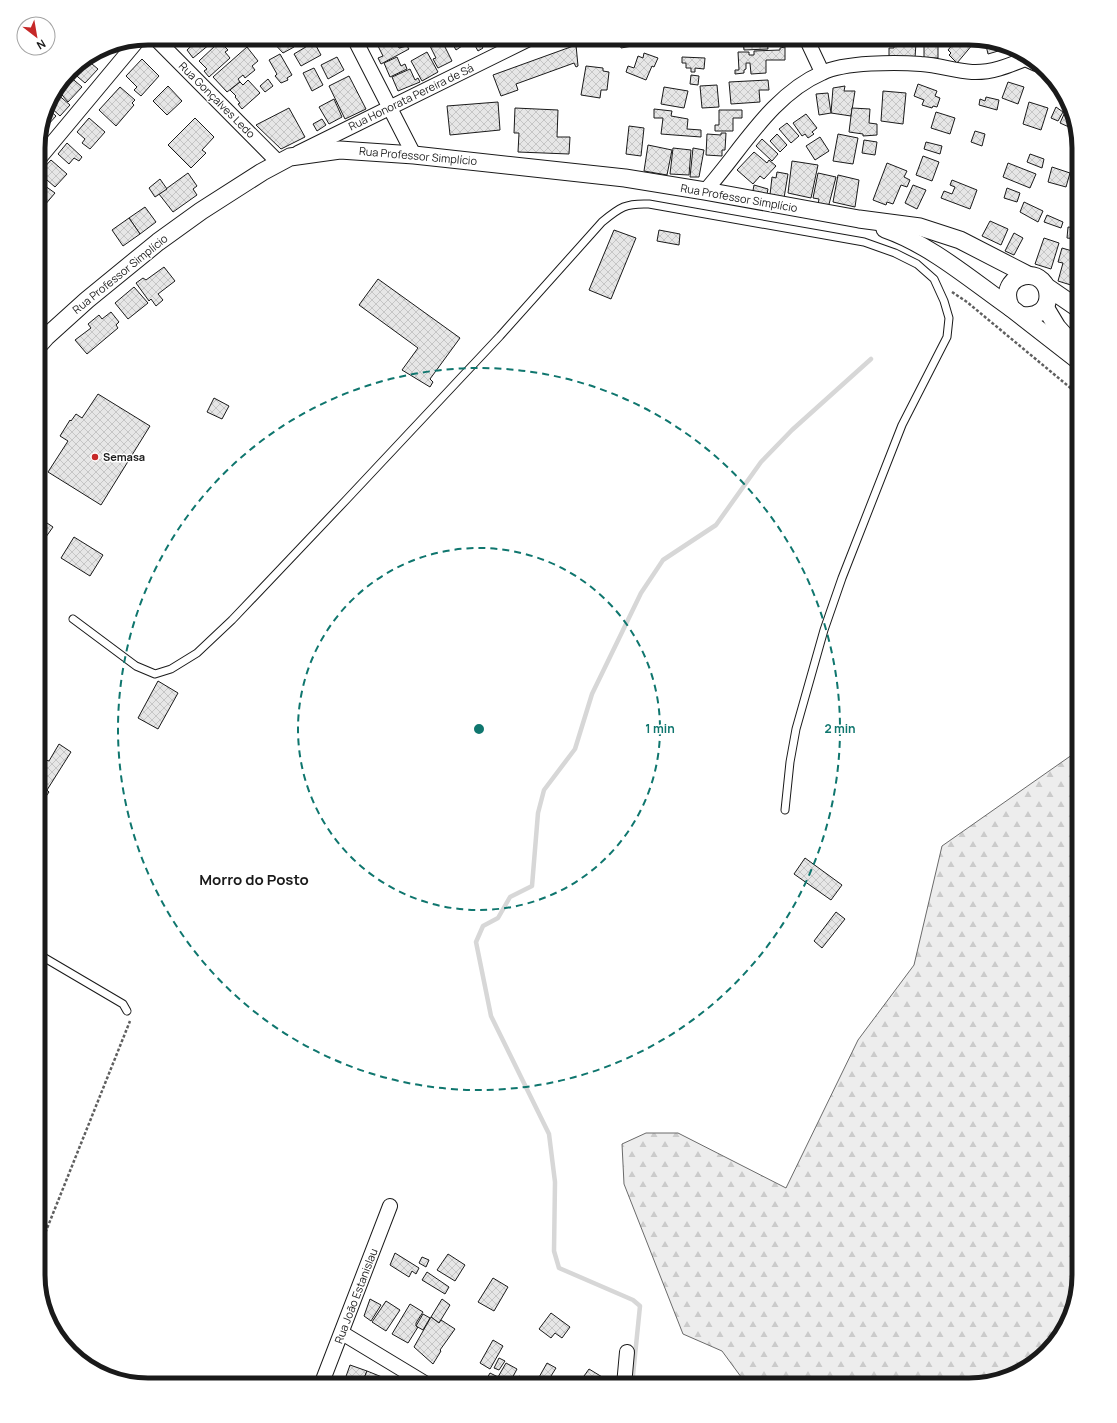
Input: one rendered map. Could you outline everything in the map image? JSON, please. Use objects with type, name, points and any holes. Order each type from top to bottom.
[{"type":"street","name":"Rua Gonçalves Ledo","points":[[162,45],[284,160]]},
{"type":"street","points":[[358,45],[414,155]]},
{"type":"street","name":"Rua Honorata Pereira de Sá","points":[[284,160],[517,45]]},
{"type":"street","points":[[809,45],[822,72]]},
{"type":"street","points":[[45,152],[133,46]]},
{"type":"street","points":[[705,191],[772,110],[802,85],[822,72],[861,65],[912,63],[972,72],[990,71],[1024,61]]},
{"type":"street","name":"Rua Professor Simplício","points":[[45,336],[158,242],[201,211],[262,172],[284,160],[340,150],[414,155],[625,178],[936,231],[960,240],[1028,275]]},
{"type":"street","name":"Rua Professor Simplício","points":[[859,219],[912,240],[1016,311],[1072,355]]},
{"type":"street","points":[[1046,287],[1048,300],[1045,307],[1035,315],[1016,311],[1007,295],[1011,283],[1022,276],[1028,275],[1039,278],[1046,287],[1072,304]]},
{"type":"street","points":[[1045,307],[1072,309]]},
{"type":"street","points":[[1045,307],[1057,327],[1072,343]]},
{"type":"street","name":"Rua João Estanislau","points":[[324,1378],[390,1206]]},
{"type":"street","points":[[342,1332],[417,1378]]},
{"type":"street","points":[[625,1378],[627,1352]]},
{"type":"lane","points":[[72,620],[136,666],[155,674],[171,669],[197,653],[232,620],[358,487],[564,266],[602,222],[617,209],[633,203],[680,209],[864,242],[895,253],[917,264],[934,279],[944,301],[949,318],[947,337],[902,425],[842,578],[824,630],[796,729],[790,762],[785,810]]},
{"type":"lane","points":[[45,958],[123,1004],[127,1011]]},
{"type":"path","points":[[934,279],[967,302],[1072,389]]},
{"type":"path","points":[[45,1234],[131,1020],[127,1011]]},
{"type":"green space","points":[[1072,755],[1072,1275],[1069,1302],[1058,1327],[1042,1348],[1026,1361],[996,1375],[969,1378],[742,1378],[722,1351],[683,1334],[624,1184],[622,1144],[646,1133],[678,1133],[786,1188],[858,1040],[914,965],[942,846]]},
{"type":"building","points":[[192,45],[209,45],[193,58],[187,50]]},
{"type":"building","points":[[216,45],[223,45],[228,50],[225,52],[230,58],[209,77],[204,71],[207,69],[199,61]]},
{"type":"building","points":[[276,45],[293,45],[294,47],[283,53]]},
{"type":"building","points":[[309,45],[316,45],[321,55],[301,66],[294,54]]},
{"type":"building","points":[[398,45],[399,48],[407,46],[409,49],[381,64],[378,58],[383,56],[378,46]]},
{"type":"building","points":[[430,45],[448,45],[445,47],[452,61],[438,68],[433,59],[436,58]]},
{"type":"building","points":[[453,45],[464,45],[456,50]]},
{"type":"building","points":[[475,45],[481,45],[483,48],[478,51]]},
{"type":"building","points":[[576,45],[578,66],[576,67],[574,63],[516,84],[518,90],[501,96],[493,75]]},
{"type":"building","points":[[620,45],[638,45],[621,48]]},
{"type":"building","points":[[743,45],[768,45],[768,49],[744,50]]},
{"type":"building","points":[[894,45],[916,45],[915,58],[889,58],[889,48],[894,48]]},
{"type":"building","points":[[924,45],[938,45],[938,58],[924,58]]},
{"type":"building","points":[[952,45],[972,45],[957,63],[949,55],[951,53],[948,50]]},
{"type":"building","points":[[247,47],[258,61],[252,66],[255,70],[245,78],[243,75],[238,79],[240,82],[227,92],[213,77]]},
{"type":"building","points":[[785,47],[785,60],[766,60],[766,73],[751,74],[750,63],[746,63],[744,73],[735,74],[735,70],[739,70],[738,52],[749,52],[749,55],[754,55],[754,51],[780,50],[780,48]]},
{"type":"building","points":[[986,47],[1002,50],[988,54]]},
{"type":"building","points":[[427,52],[438,72],[422,81],[411,61]]},
{"type":"building","points":[[644,53],[658,58],[654,67],[652,66],[646,80],[626,72],[628,66],[634,68],[638,56],[643,58]]},
{"type":"building","points":[[280,54],[292,75],[287,78],[288,80],[281,83],[275,76],[277,74],[269,60]]},
{"type":"building","points":[[337,57],[344,70],[328,79],[321,65]]},
{"type":"building","points":[[397,57],[401,66],[405,64],[407,69],[390,77],[384,63]]},
{"type":"building","points":[[682,57],[705,58],[704,69],[695,68],[695,72],[691,72],[691,68],[686,68],[686,63],[682,63]]},
{"type":"building","points":[[142,59],[159,76],[141,96],[134,90],[137,87],[126,76]]},
{"type":"building","points":[[90,63],[98,69],[85,83],[75,75]]},
{"type":"building","points":[[586,66],[603,68],[603,71],[609,72],[607,90],[601,90],[600,98],[581,95]]},
{"type":"building","points":[[314,68],[323,85],[312,91],[303,73]]},
{"type":"building","points":[[410,69],[415,80],[418,78],[420,82],[398,91],[392,77]]},
{"type":"building","points":[[691,75],[699,76],[698,85],[690,84]]},
{"type":"building","points":[[349,76],[366,109],[345,119],[329,86]]},
{"type":"building","points":[[72,78],[82,87],[68,102],[61,93]]},
{"type":"building","points":[[268,79],[273,86],[265,92],[260,86]]},
{"type":"building","points":[[248,80],[260,93],[242,109],[238,104],[240,103],[235,97],[236,96],[230,90],[240,82],[243,85]]},
{"type":"building","points":[[768,80],[769,90],[759,90],[760,102],[731,104],[729,82]]},
{"type":"building","points":[[1008,82],[1024,87],[1018,104],[1002,98]]},
{"type":"building","points":[[918,84],[937,91],[935,96],[940,98],[937,107],[933,106],[932,108],[922,105],[924,100],[914,96]]},
{"type":"building","points":[[717,85],[719,107],[702,108],[700,86]]},
{"type":"building","points":[[168,86],[182,101],[167,115],[153,101]]},
{"type":"building","points":[[845,86],[844,91],[855,91],[851,116],[831,113],[833,88]]},
{"type":"building","points":[[120,87],[135,100],[132,103],[134,105],[116,126],[99,110]]},
{"type":"building","points":[[664,87],[688,91],[684,108],[661,104]]},
{"type":"building","points":[[883,91],[906,93],[903,124],[881,121]]},
{"type":"building","points":[[828,93],[831,113],[819,115],[816,94]]},
{"type":"building","points":[[59,96],[70,105],[60,116],[53,109]]},
{"type":"building","points":[[986,97],[999,100],[997,110],[979,105],[980,99],[985,101]]},
{"type":"building","points":[[334,99],[342,117],[329,124],[319,107]]},
{"type":"building","points":[[498,102],[500,130],[450,135],[447,106]]},
{"type":"building","points":[[1029,102],[1048,108],[1041,130],[1023,124]]},
{"type":"building","points":[[1056,107],[1063,112],[1058,121],[1051,118]]},
{"type":"building","points":[[289,108],[305,137],[281,149],[256,125]]},
{"type":"building","points":[[515,108],[558,110],[557,137],[570,137],[569,154],[518,152],[519,133],[514,133]]},
{"type":"building","points":[[852,108],[870,109],[869,123],[877,124],[877,135],[863,136],[863,134],[849,132]]},
{"type":"building","points":[[654,109],[672,111],[671,116],[688,119],[687,129],[701,130],[701,137],[661,134],[663,118],[654,118]]},
{"type":"building","points":[[719,110],[742,110],[742,118],[733,118],[733,131],[715,131],[715,125],[719,125]]},
{"type":"building","points":[[51,112],[56,116],[47,126]]},
{"type":"building","points":[[936,112],[955,118],[950,134],[931,128]]},
{"type":"building","points":[[1065,112],[1069,121],[1069,127],[1060,123]]},
{"type":"building","points":[[806,114],[817,128],[812,132],[814,134],[808,138],[805,134],[802,136],[793,123]]},
{"type":"building","points":[[89,118],[105,132],[90,149],[82,143],[85,139],[77,132]]},
{"type":"building","points":[[195,118],[214,137],[202,150],[206,153],[191,168],[168,145]]},
{"type":"building","points":[[322,119],[326,125],[317,131],[313,124]]},
{"type":"building","points":[[787,123],[799,136],[791,143],[779,129]]},
{"type":"building","points":[[629,126],[644,128],[641,156],[626,154]]},
{"type":"building","points":[[975,131],[985,134],[982,146],[971,142]]},
{"type":"building","points":[[721,133],[726,133],[725,150],[722,150],[722,156],[706,155],[707,134],[721,135]]},
{"type":"building","points":[[777,134],[787,145],[780,152],[770,141]]},
{"type":"building","points":[[838,134],[858,138],[853,164],[833,161]]},
{"type":"building","points":[[820,137],[829,151],[815,160],[806,146]]},
{"type":"building","points":[[762,139],[778,154],[772,161],[756,146]]},
{"type":"building","points":[[864,140],[877,142],[875,155],[862,153]]},
{"type":"building","points":[[926,142],[942,146],[940,154],[924,149]]},
{"type":"building","points":[[67,143],[82,157],[79,161],[74,158],[69,164],[58,154]]},
{"type":"building","points":[[648,145],[672,150],[667,175],[644,171]]},
{"type":"building","points":[[673,148],[691,150],[689,175],[670,174]]},
{"type":"building","points":[[693,148],[704,150],[699,177],[690,177]]},
{"type":"building","points":[[754,152],[767,163],[769,160],[776,166],[764,179],[760,176],[753,184],[737,170]]},
{"type":"building","points":[[1030,154],[1044,159],[1042,168],[1027,162]]},
{"type":"building","points":[[923,156],[939,162],[932,181],[916,175]]},
{"type":"building","points":[[51,160],[67,174],[55,187],[45,178],[45,166]]},
{"type":"building","points":[[792,161],[818,165],[811,198],[788,193]]},
{"type":"building","points":[[887,163],[907,171],[904,177],[910,180],[907,187],[901,185],[893,204],[887,202],[886,205],[873,200]]},
{"type":"building","points":[[1008,163],[1036,174],[1030,188],[1003,177]]},
{"type":"building","points":[[1052,167],[1070,173],[1066,187],[1048,182]]},
{"type":"building","points":[[777,172],[788,174],[784,198],[770,195],[772,177],[776,178]]},
{"type":"building","points":[[188,173],[197,186],[193,189],[197,195],[173,212],[159,194]]},
{"type":"building","points":[[818,173],[836,177],[827,212],[817,210],[819,199],[813,198]]},
{"type":"building","points":[[838,175],[859,180],[855,207],[833,202]]},
{"type":"building","points":[[160,179],[167,189],[155,197],[149,188]]},
{"type":"building","points":[[952,180],[977,190],[970,209],[941,198],[944,191],[952,194],[955,187],[950,185]]},
{"type":"building","points":[[754,185],[768,189],[766,199],[752,196]]},
{"type":"building","points":[[913,185],[926,190],[917,209],[905,203]]},
{"type":"building","points":[[45,186],[55,193],[45,205]]},
{"type":"building","points":[[1007,188],[1020,193],[1017,202],[1004,198]]},
{"type":"building","points":[[1024,202],[1043,211],[1038,222],[1020,212]]},
{"type":"building","points":[[145,207],[156,222],[140,234],[129,218]]},
{"type":"building","points":[[1047,215],[1063,222],[1061,228],[1044,222]]},
{"type":"building","points":[[129,218],[140,234],[123,246],[112,230]]},
{"type":"building","points":[[990,221],[1008,229],[1001,245],[982,236]]},
{"type":"building","points":[[1068,227],[1072,227],[1072,239],[1067,238]]},
{"type":"building","points":[[614,230],[636,238],[611,299],[589,290]]},
{"type":"building","points":[[659,230],[680,234],[679,245],[657,241]]},
{"type":"building","points":[[1014,233],[1023,238],[1014,255],[1005,251]]},
{"type":"building","points":[[1044,238],[1059,243],[1051,269],[1035,264]]},
{"type":"building","points":[[1062,248],[1072,251],[1072,285],[1058,281],[1063,263],[1058,262]]},
{"type":"building","points":[[164,267],[175,281],[158,294],[163,300],[156,306],[151,299],[149,301],[136,283],[143,278],[146,280]]},
{"type":"building","points":[[378,279],[460,338],[430,379],[433,382],[430,387],[402,370],[418,348],[359,305]]},
{"type":"building","points":[[134,287],[148,303],[128,319],[115,303]]},
{"type":"building","points":[[111,312],[119,322],[116,325],[118,328],[87,354],[75,340],[91,328],[88,324],[99,315],[102,319]]},
{"type":"building","name":"Semasa","points":[[98,394],[150,426],[101,505],[48,472],[68,441],[60,436],[70,420],[71,421],[76,414],[82,418]]},
{"type":"building","points":[[214,398],[229,406],[222,419],[207,412]]},
{"type":"building","points":[[45,522],[53,527],[45,538]]},
{"type":"building","points":[[74,537],[103,555],[90,576],[61,558]]},
{"type":"building","points":[[158,681],[178,693],[158,729],[138,718]]},
{"type":"building","points":[[59,744],[71,752],[47,790],[49,792],[45,798],[45,762],[46,760],[49,761]]},
{"type":"building","points":[[805,858],[842,885],[831,900],[794,874]]},
{"type":"building","points":[[836,912],[845,919],[822,948],[814,941]]},
{"type":"building","points":[[395,1253],[419,1268],[416,1274],[412,1271],[409,1277],[390,1265]]},
{"type":"building","points":[[448,1254],[465,1265],[455,1281],[437,1270]]},
{"type":"building","points":[[422,1257],[429,1260],[426,1267],[419,1263]]},
{"type":"building","points":[[427,1272],[449,1287],[445,1294],[422,1280]]},
{"type":"building","points":[[493,1278],[508,1287],[494,1311],[478,1302]]},
{"type":"building","points":[[370,1299],[381,1305],[371,1321],[364,1316]]},
{"type":"building","points":[[442,1299],[450,1305],[439,1323],[431,1317]]},
{"type":"building","points":[[386,1301],[400,1310],[386,1331],[372,1322]]},
{"type":"building","points":[[410,1304],[423,1312],[416,1323],[416,1326],[418,1327],[408,1343],[392,1334]]},
{"type":"building","points":[[551,1313],[570,1327],[562,1338],[555,1333],[551,1338],[539,1329]]},
{"type":"building","points":[[423,1314],[430,1318],[423,1330],[416,1326]]},
{"type":"building","points":[[431,1317],[439,1323],[441,1320],[455,1329],[440,1350],[441,1351],[433,1364],[414,1347]]},
{"type":"building","points":[[493,1340],[503,1346],[490,1369],[480,1363]]},
{"type":"building","points":[[499,1358],[505,1361],[499,1370],[494,1368]]},
{"type":"building","points":[[506,1363],[517,1369],[512,1378],[498,1377]]},
{"type":"building","points":[[547,1363],[556,1368],[550,1378],[539,1378]]},
{"type":"building","points":[[350,1365],[367,1371],[364,1378],[345,1378]]},
{"type":"building","points":[[589,1369],[604,1378],[587,1378],[584,1376]]},
{"type":"building","points":[[367,1371],[382,1377],[382,1378],[364,1378]]},
{"type":"building","points":[[490,1373],[500,1378],[487,1378]]},
{"type":"waterway","points":[[633,1378],[640,1306],[633,1300],[559,1268],[554,1251],[555,1182],[549,1134],[491,1016],[476,942],[483,926],[498,918],[510,897],[532,886],[538,813],[544,790],[575,749],[592,694],[641,593],[663,560],[716,525],[761,462],[792,430],[871,359]]},
{"type":"place","name":"Semasa","points":[[95,457]]},
{"type":"district","name":"Morro do Posto","points":[[254,880]]}]
